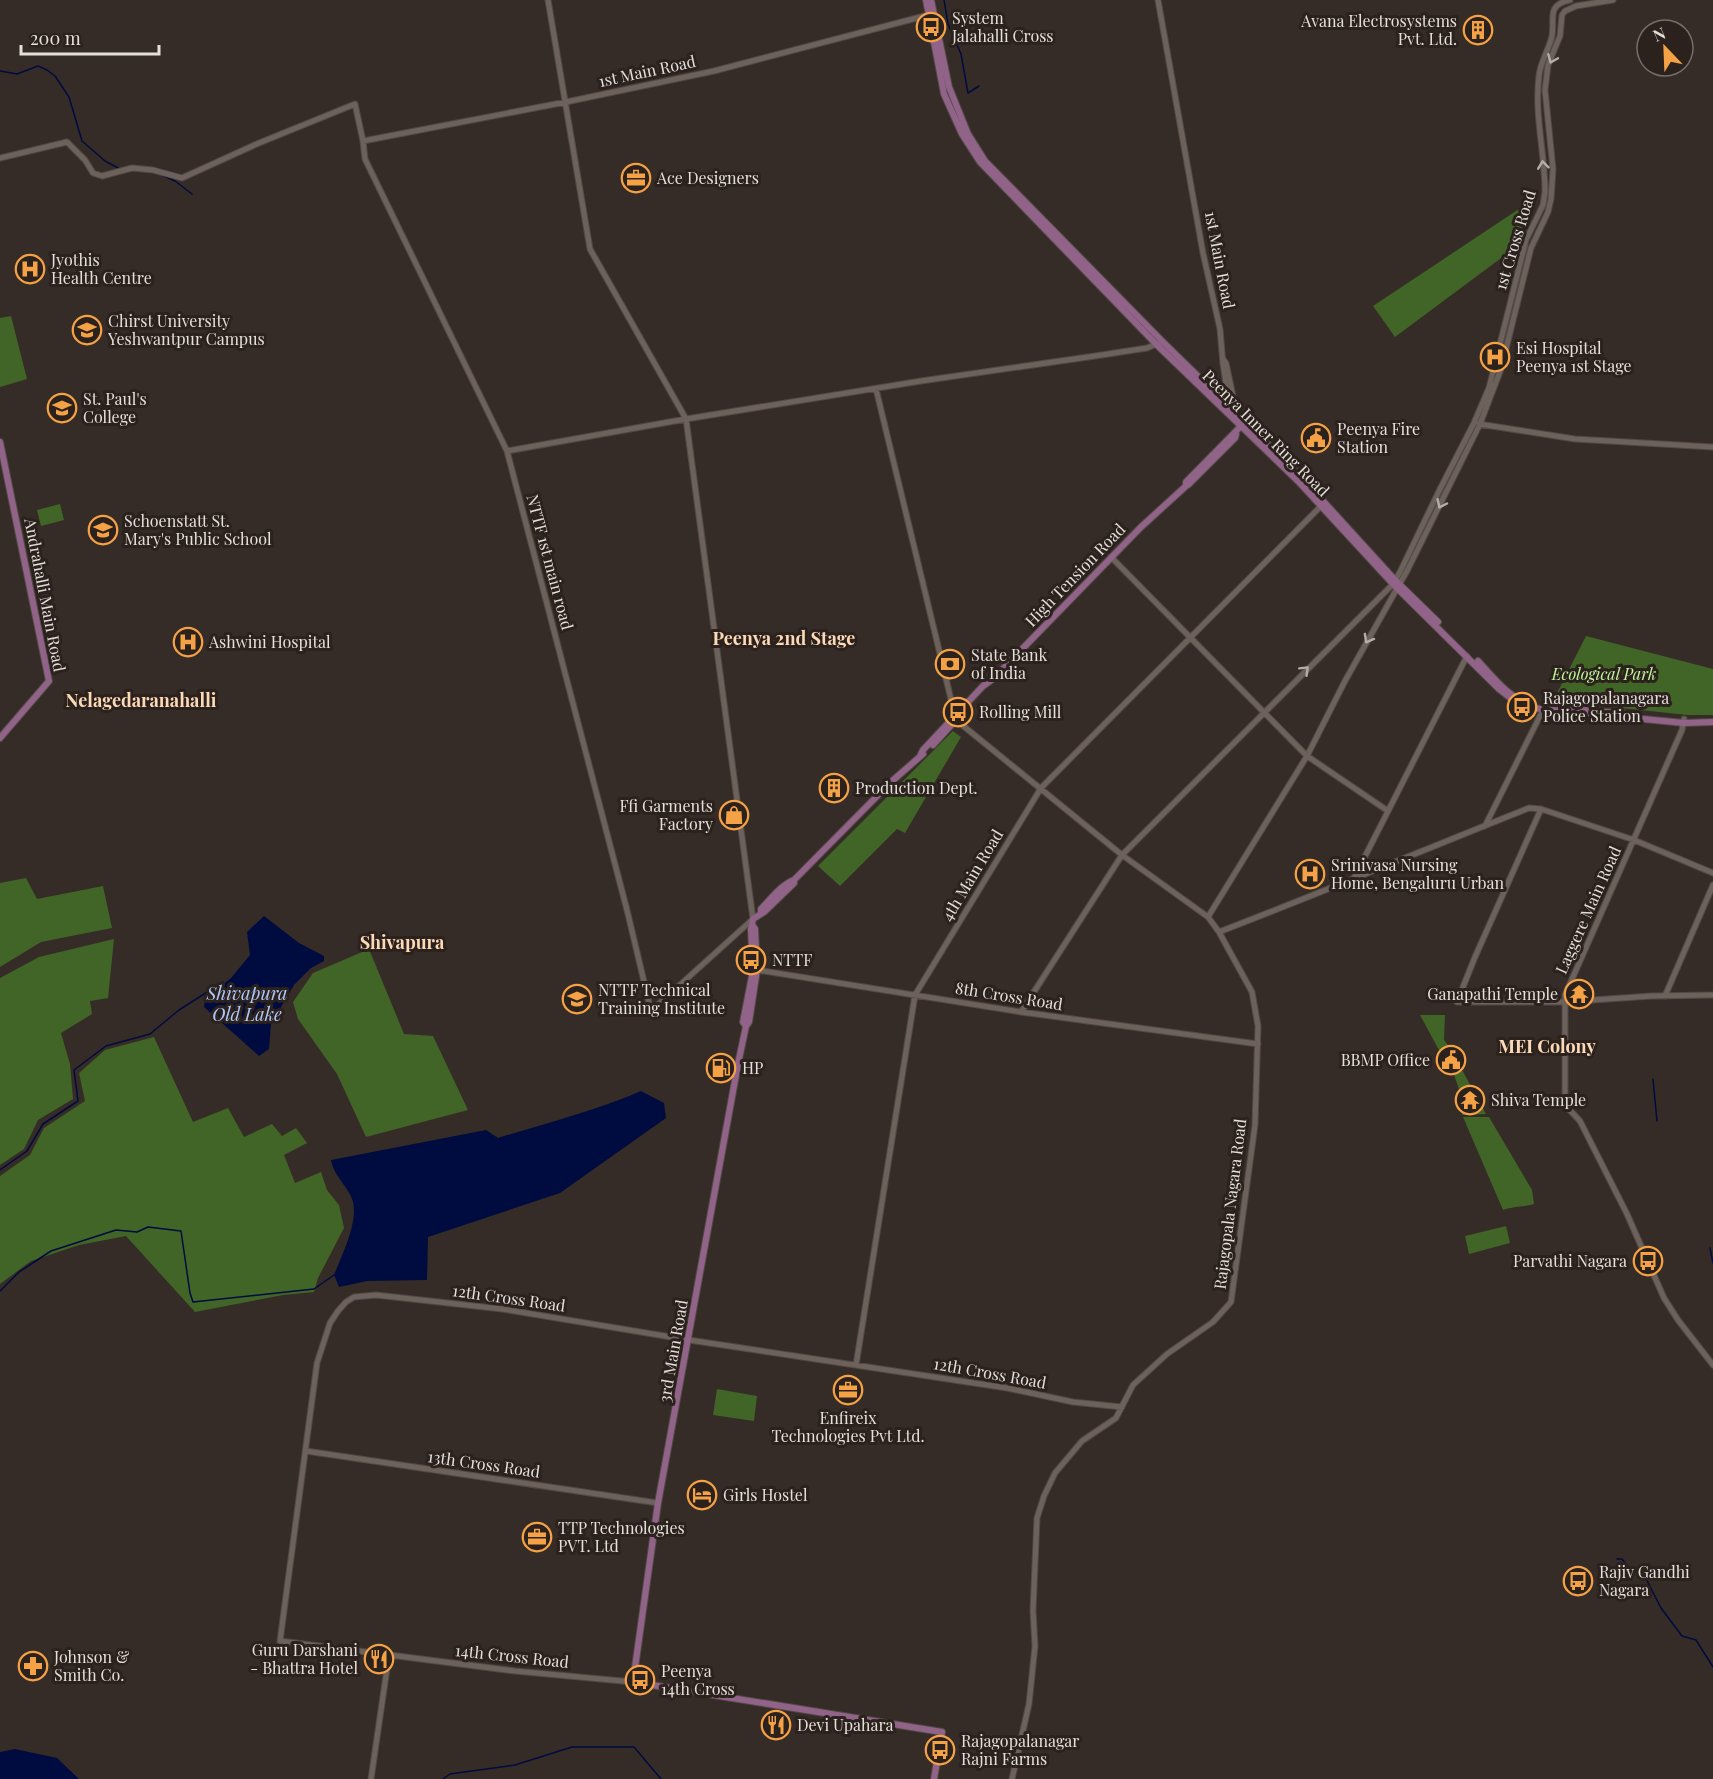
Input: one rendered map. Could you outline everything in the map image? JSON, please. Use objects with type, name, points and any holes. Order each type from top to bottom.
[{"type":"main road","name":"Peenya Inner Ring Road","points":[[926,0],[949,87],[968,134],[985,161],[1154,337],[1235,417],[1303,479],[1396,584],[1503,687],[1524,703],[1543,708]]},
{"type":"main road","name":"Peenya Inner Ring Road","points":[[931,0],[931,14]]},
{"type":"main road","name":"Peenya Inner Ring Road","points":[[1243,424],[1499,689],[1522,707],[1684,721],[1713,720]]},
{"type":"main road","name":"High Tension Road","points":[[753,919],[764,912],[794,883],[794,880],[891,782],[920,756],[923,750],[1111,557],[1190,484],[1235,438],[1243,424]]},
{"type":"main road","name":"Andrahalli Main Road","points":[[0,442],[49,680],[49,683],[0,738]]},
{"type":"main road","name":"3rd Main Road","points":[[746,1026],[744,1022],[753,971],[751,929],[753,919]]},
{"type":"main road","name":"3rd Main Road","points":[[633,1682],[658,1503],[746,1026],[749,1022],[757,970],[753,926]]},
{"type":"main road","points":[[633,1682],[942,1732],[934,1779]]},
{"type":"street","points":[[548,0],[590,249],[686,419],[753,919]]},
{"type":"street","name":"1st Main Road","points":[[1158,0],[1220,329],[1229,411]]},
{"type":"street","name":"1st Cross Road","points":[[1208,917],[1307,756],[1396,584],[1440,489],[1477,424],[1495,369],[1526,240],[1543,205],[1545,171],[1538,110],[1539,73],[1552,35],[1552,12],[1560,3],[1570,0]]},
{"type":"street","points":[[1613,0],[1576,6],[1565,10],[1562,15],[1560,36],[1548,65],[1545,90],[1552,170],[1551,200],[1548,212],[1531,248],[1500,369],[1477,424],[1575,439],[1713,447]]},
{"type":"street","name":"1st Main Road","points":[[363,141],[714,71],[931,14]]},
{"type":"street","name":"NTTF 1st main road","points":[[0,158],[67,142],[85,160],[93,172],[102,176],[132,168],[153,170],[182,178],[259,142],[355,104],[365,159],[507,452],[625,901],[651,1011],[753,919]]},
{"type":"street","points":[[507,452],[686,419],[1106,355],[1147,348],[1160,343]]},
{"type":"street","name":"1st Main Road","points":[[1223,359],[1226,363],[1235,417]]},
{"type":"street","points":[[876,389],[955,718]]},
{"type":"street","name":"4th Main Road","points":[[856,1365],[915,995],[1041,788],[1321,506]]},
{"type":"street","points":[[1111,557],[1307,756],[1388,811]]},
{"type":"street","points":[[1021,1012],[1122,855],[1264,712],[1396,584]]},
{"type":"street","points":[[1354,878],[1467,656]]},
{"type":"street","points":[[1485,826],[1543,708]]},
{"type":"street","name":"Rajagopala Nagara Road","points":[[955,718],[1122,855],[1208,917],[1220,932],[1252,992],[1258,1026],[1258,1078],[1254,1139],[1231,1302],[1213,1322],[1167,1354],[1133,1385],[1116,1418],[1082,1441],[1055,1473],[1044,1496],[1037,1518],[1033,1611],[1035,1646],[1029,1704],[1012,1779]]},
{"type":"street","name":"Laggere Main Road","points":[[1684,721],[1565,995],[1566,1106],[1581,1122],[1627,1214],[1664,1298],[1713,1365]]},
{"type":"street","points":[[1220,932],[1295,904],[1529,808],[1541,809],[1634,840],[1713,873]]},
{"type":"street","points":[[1541,809],[1457,1002],[1564,1002],[1713,995]]},
{"type":"street","points":[[1665,996],[1713,885]]},
{"type":"street","name":"8th Cross Road","points":[[757,970],[1021,1012],[1258,1044]]},
{"type":"street","name":"12th Cross Road","points":[[389,1655],[280,1641],[317,1363],[330,1323],[346,1302],[354,1297],[376,1295],[502,1309],[1007,1388],[1073,1402],[1122,1407]]},
{"type":"street","name":"13th Cross Road","points":[[306,1451],[658,1503]]},
{"type":"street","points":[[371,1779],[389,1655]]},
{"type":"street","name":"14th Cross Road","points":[[389,1655],[515,1671],[633,1682]]},
{"type":"green space","points":[[1537,197],[1512,250],[1395,337],[1373,306]]},
{"type":"green space","points":[[11,316],[27,379],[0,387],[0,318]]},
{"type":"green space","points":[[60,504],[64,520],[41,526],[37,510]]},
{"type":"green space","name":"Ecological Park","points":[[1586,636],[1713,669],[1713,715],[1688,715],[1553,701]]},
{"type":"green space","points":[[953,731],[961,737],[905,833],[897,829],[840,886],[818,866]]},
{"type":"green space","points":[[26,878],[37,899],[103,886],[112,928],[41,942],[0,967],[0,883]]},
{"type":"green space","points":[[114,939],[108,998],[90,1001],[92,1014],[61,1033],[70,1064],[73,1099],[38,1120],[24,1149],[0,1165],[0,978],[39,957]]},
{"type":"green space","points":[[369,949],[404,1034],[433,1036],[468,1110],[366,1137],[337,1074],[298,1019],[293,1002],[313,973]]},
{"type":"green space","points":[[1420,1015],[1445,1015],[1444,1040],[1451,1049],[1449,1055],[1440,1052]]},
{"type":"green space","points":[[154,1037],[193,1122],[228,1108],[244,1137],[272,1124],[282,1136],[296,1128],[307,1143],[284,1155],[295,1183],[321,1172],[327,1190],[339,1205],[344,1228],[318,1278],[314,1292],[283,1295],[195,1312],[126,1236],[79,1245],[31,1261],[0,1284],[0,1176],[30,1155],[44,1128],[85,1101],[79,1073],[105,1050]]},
{"type":"green space","points":[[1461,1068],[1486,1114],[1462,1115],[1463,1101],[1453,1072]]},
{"type":"green space","points":[[1463,1117],[1489,1117],[1532,1190],[1534,1204],[1503,1210]]},
{"type":"green space","points":[[1506,1226],[1510,1243],[1469,1254],[1465,1236]]},
{"type":"green space","points":[[717,1389],[757,1396],[754,1421],[713,1415]]},
{"type":"water","name":"Shivapura Old Lake","points":[[264,916],[299,943],[324,956],[324,961],[311,968],[294,985],[271,1024],[269,1049],[259,1056],[204,1007],[205,999],[231,978],[250,955],[247,932]]},
{"type":"water","points":[[641,1091],[664,1103],[666,1118],[560,1193],[428,1237],[427,1280],[367,1281],[339,1287],[334,1275],[348,1239],[354,1210],[351,1197],[335,1172],[331,1160],[486,1130],[498,1138],[588,1111]]},
{"type":"water","points":[[15,1749],[57,1758],[79,1779],[0,1779],[0,1752]]},
{"type":"waterway","points":[[944,0],[948,24],[961,54],[968,93],[979,86]]},
{"type":"waterway","points":[[0,71],[17,74],[38,66],[55,76],[69,97],[82,141],[105,161],[120,169]]},
{"type":"waterway","points":[[162,175],[175,181],[192,194]]},
{"type":"waterway","points":[[0,1170],[27,1151],[43,1124],[78,1101],[74,1070],[106,1046],[150,1034],[179,1010],[223,982]]},
{"type":"waterway","points":[[1653,1079],[1657,1121]]},
{"type":"waterway","points":[[0,1291],[19,1272],[51,1251],[116,1230],[137,1232],[148,1227],[181,1231],[193,1302],[314,1289],[334,1275]]},
{"type":"waterway","points":[[1710,1248],[1713,1263]]},
{"type":"waterway","points":[[1617,1559],[1622,1559],[1631,1571],[1641,1569],[1661,1608],[1682,1636],[1696,1640],[1713,1667]]},
{"type":"waterway","points":[[443,1779],[450,1774],[515,1765],[572,1747],[634,1747],[661,1779]]},
{"type":"place","name":"System Jalahalli Cross","points":[[931,27]]},
{"type":"place","name":"Avana Electrosystems Pvt. Ltd.","points":[[1478,30]]},
{"type":"place","name":"Ace Designers","points":[[636,178]]},
{"type":"place","name":"Jyothis Health Centre","points":[[30,269]]},
{"type":"place","name":"Chirst University Yeshwantpur Campus","points":[[87,330]]},
{"type":"place","name":"Esi Hospital Peenya 1st Stage","points":[[1495,357]]},
{"type":"place","name":"St. Paul's College","points":[[62,408]]},
{"type":"place","name":"Peenya Fire Station","points":[[1316,438]]},
{"type":"place","name":"Schoenstatt St. Mary's Public School","points":[[103,530]]},
{"type":"place","name":"Ashwini Hospital","points":[[188,642]]},
{"type":"place","name":"State Bank of India","points":[[950,664]]},
{"type":"place","name":"Rajagopalanagara Police Station","points":[[1522,707]]},
{"type":"place","name":"Rolling Mill","points":[[958,712]]},
{"type":"place","name":"Production Dept.","points":[[834,788]]},
{"type":"place","name":"Ffi Garments Factory","points":[[734,815]]},
{"type":"place","name":"Srinivasa Nursing Home, Bengaluru Urban","points":[[1310,874]]},
{"type":"place","name":"NTTF","points":[[751,960]]},
{"type":"place","name":"Ganapathi Temple","points":[[1579,994]]},
{"type":"place","name":"NTTF Technical Training Institute","points":[[577,999]]},
{"type":"place","name":"BBMP Office","points":[[1451,1060]]},
{"type":"place","name":"HP","points":[[721,1068]]},
{"type":"place","name":"Shiva Temple","points":[[1470,1100]]},
{"type":"place","name":"Parvathi Nagara","points":[[1648,1261]]},
{"type":"place","name":"Enfireix Technologies Pvt Ltd.","points":[[848,1390]]},
{"type":"place","name":"Girls Hostel","points":[[702,1495]]},
{"type":"place","name":"TTP Technologies PVT. Ltd","points":[[537,1537]]},
{"type":"place","name":"Rajiv Gandhi Nagara","points":[[1578,1581]]},
{"type":"place","name":"Guru Darshani - Bhattra Hotel","points":[[379,1659]]},
{"type":"place","name":"Johnson & Smith Co.","points":[[33,1666]]},
{"type":"place","name":"Peenya 14th Cross","points":[[640,1680]]},
{"type":"place","name":"Devi Upahara","points":[[776,1725]]},
{"type":"place","name":"Rajagopalanagar Rajni Farms","points":[[940,1750]]},
{"type":"district","name":"Peenya 2nd Stage","points":[[784,639]]},
{"type":"district","name":"Nelagedaranahalli","points":[[141,701]]},
{"type":"district","name":"Shivapura","points":[[402,943]]},
{"type":"district","name":"MEI Colony","points":[[1547,1047]]}]
